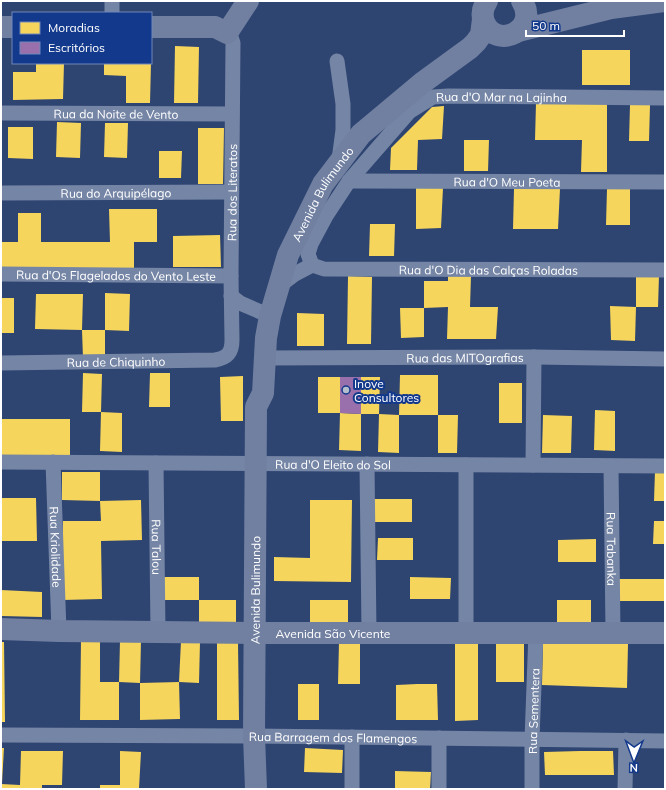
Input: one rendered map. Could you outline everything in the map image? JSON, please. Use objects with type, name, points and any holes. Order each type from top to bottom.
[{"type":"street","points":[[112,1],[112,12]]},
{"type":"street","points":[[152,27],[215,27],[227,33],[248,1]]},
{"type":"street","points":[[481,8],[486,26],[491,31],[498,35],[512,34],[523,26],[526,20],[525,6],[522,1]]},
{"type":"street","points":[[470,48],[512,34],[611,8],[664,1]]},
{"type":"street","points":[[470,48],[481,35],[483,27],[481,8]]},
{"type":"street","points":[[1,27],[12,27]]},
{"type":"street","name":"Rua dos Literatos","points":[[227,33],[231,37],[233,43],[231,192],[232,348],[229,354]]},
{"type":"street","name":"Avenida Bulimundo","points":[[256,789],[260,736],[262,464],[268,406],[263,393],[264,358],[270,316],[288,255],[305,219],[324,184],[339,161],[361,134],[422,83],[470,48]]},
{"type":"street","points":[[337,61],[343,104],[343,130],[339,161]]},
{"type":"street","name":"Rua d'O Mar na Lajinha","points":[[312,265],[308,254],[312,244],[326,216],[349,180],[409,112],[434,97],[665,98]]},
{"type":"street","name":"Rua da Noite de Vento","points":[[1,113],[232,114]]},
{"type":"street","name":"Rua d'O Meu Poeta","points":[[349,180],[665,182]]},
{"type":"street","name":"Rua do Arquipélago","points":[[1,193],[231,192]]},
{"type":"street","points":[[279,286],[295,274],[312,265]]},
{"type":"street","name":"Rua d'O Dia das Calças Roladas","points":[[312,265],[324,269],[665,270]]},
{"type":"street","name":"Rua d'Os Flagelados do Vento Leste","points":[[1,274],[231,276]]},
{"type":"street","points":[[231,296],[240,303],[270,316]]},
{"type":"street","name":"Rua de Chiquinho","points":[[1,363],[215,360],[223,359],[229,354]]},
{"type":"street","points":[[533,465],[534,357]]},
{"type":"street","name":"Rua das MITOgrafias","points":[[264,358],[534,357],[665,359]]},
{"type":"street","name":"Rua d'O Eleito do Sol","points":[[1,462],[665,466]]},
{"type":"street","name":"Rua Kriolidade","points":[[53,462],[59,631]]},
{"type":"street","name":"Rua Talou","points":[[156,463],[158,631]]},
{"type":"street","points":[[367,464],[368,632]]},
{"type":"street","points":[[466,465],[466,633]]},
{"type":"street","name":"Rua Tabanka","points":[[611,466],[613,633]]},
{"type":"street","name":"Avenida São Vicente","points":[[1,629],[59,631],[665,633]]},
{"type":"street","name":"Rua Sementera","points":[[532,789],[532,739],[536,632]]},
{"type":"street","name":"Rua Barragem dos Flamengos","points":[[1,735],[260,736],[665,741]]},
{"type":"street","name":"Avenida Bulimundo","points":[[260,736],[268,789]]},
{"type":"street","points":[[352,737],[352,789]]},
{"type":"street","points":[[438,789],[439,738]]},
{"type":"street","points":[[625,789],[626,740]]},
{"type":"building: Moradias","points":[[175,46],[199,47],[198,103],[174,103]]},
{"type":"building: Moradias","points":[[582,50],[630,50],[630,85],[582,85]]},
{"type":"building: Moradias","points":[[36,64],[64,64],[63,99],[13,100],[13,72],[36,72]]},
{"type":"building: Moradias","points":[[104,64],[151,64],[150,103],[126,103],[126,76],[104,75]]},
{"type":"building: Moradias","points":[[536,103],[607,103],[607,172],[581,172],[582,140],[535,140]]},
{"type":"building: Moradias","points":[[630,105],[650,105],[649,141],[629,141]]},
{"type":"building: Moradias","points":[[444,106],[442,139],[418,140],[417,170],[390,170],[391,148],[432,107]]},
{"type":"building: Moradias","points":[[57,122],[81,123],[80,158],[56,157]]},
{"type":"building: Moradias","points":[[105,123],[128,123],[127,158],[104,157]]},
{"type":"building: Moradias","points":[[8,127],[33,127],[33,159],[8,158]]},
{"type":"building: Moradias","points":[[198,128],[224,128],[223,184],[198,184]]},
{"type":"building: Moradias","points":[[464,140],[489,140],[488,171],[464,171]]},
{"type":"building: Moradias","points":[[159,151],[182,151],[181,178],[159,178]]},
{"type":"building: Moradias","points":[[416,188],[443,188],[441,228],[416,229]]},
{"type":"building: Moradias","points":[[514,189],[560,189],[558,229],[513,229]]},
{"type":"building: Moradias","points":[[607,189],[630,189],[630,225],[606,225]]},
{"type":"building: Moradias","points":[[109,209],[157,209],[157,242],[134,242],[134,271],[1,270],[1,242],[18,242],[18,213],[41,213],[41,242],[110,242]]},
{"type":"building: Moradias","points":[[370,224],[395,224],[394,256],[369,256]]},
{"type":"building: Moradias","points":[[220,235],[221,267],[173,267],[173,236]]},
{"type":"building: Moradias","points":[[448,275],[471,276],[470,307],[498,307],[496,339],[447,339],[448,307],[424,308],[424,281],[448,281]]},
{"type":"building: Moradias","points":[[348,276],[372,277],[371,344],[347,344]]},
{"type":"building: Moradias","points":[[636,276],[659,276],[658,307],[636,307]]},
{"type":"building: Moradias","points":[[105,293],[130,294],[129,331],[105,330]]},
{"type":"building: Moradias","points":[[36,294],[83,294],[82,330],[35,329]]},
{"type":"building: Moradias","points":[[1,298],[14,298],[14,333],[1,333]]},
{"type":"building: Moradias","points":[[610,306],[636,307],[635,341],[611,340]]},
{"type":"building: Moradias","points":[[400,308],[424,308],[424,337],[401,338]]},
{"type":"building: Moradias","points":[[297,313],[324,314],[324,346],[297,346]]},
{"type":"building: Moradias","points":[[82,330],[105,330],[105,358],[83,358]]},
{"type":"building: Moradias","points":[[83,373],[102,374],[101,412],[82,412]]},
{"type":"building: Moradias","points":[[150,373],[170,373],[170,407],[149,407]]},
{"type":"building: Moradias","points":[[400,375],[438,375],[438,415],[399,415]]},
{"type":"building: Moradias","points":[[243,376],[243,421],[221,421],[220,377]]},
{"type":"building: Moradias","points":[[318,377],[340,377],[340,413],[318,413]]},
{"type":"building: Moradias","points":[[361,377],[380,377],[379,414],[361,414]]},
{"type":"building: Moradias","points":[[499,383],[522,383],[522,423],[499,423]]},
{"type":"building: Moradias","points":[[595,410],[615,411],[615,451],[594,450]]},
{"type":"building: Moradias","points":[[101,412],[122,413],[122,452],[100,451]]},
{"type":"building: Moradias","points":[[340,413],[361,414],[361,451],[339,450]]},
{"type":"building: Moradias","points":[[379,414],[399,415],[399,453],[378,452]]},
{"type":"building: Moradias","points":[[438,415],[458,415],[457,453],[438,453]]},
{"type":"building: Moradias","points":[[543,415],[572,416],[571,453],[542,453]]},
{"type":"building: Moradias","points":[[1,419],[70,419],[70,457],[1,457]]},
{"type":"building: Moradias","points":[[655,471],[665,472],[665,501],[654,501]]},
{"type":"building: Moradias","points":[[62,472],[100,472],[100,501],[62,500]]},
{"type":"building: Moradias","points":[[2,498],[36,498],[37,541],[2,541]]},
{"type":"building: Moradias","points":[[374,499],[412,499],[412,522],[374,522]]},
{"type":"building: Moradias","points":[[141,500],[142,540],[101,541],[102,599],[63,600],[63,521],[101,521],[100,501]]},
{"type":"building: Moradias","points":[[310,500],[352,500],[351,582],[274,581],[274,557],[310,558]]},
{"type":"building: Moradias","points":[[654,521],[665,521],[665,544],[653,544]]},
{"type":"building: Moradias","points":[[378,538],[413,538],[413,560],[377,560]]},
{"type":"building: Moradias","points":[[596,539],[596,562],[558,562],[558,540]]},
{"type":"building: Moradias","points":[[160,577],[199,577],[199,600],[160,600]]},
{"type":"building: Moradias","points":[[410,577],[451,578],[450,599],[410,599]]},
{"type":"building: Moradias","points":[[616,579],[665,579],[665,601],[616,601]]},
{"type":"building: Moradias","points":[[1,590],[42,592],[42,617],[1,616]]},
{"type":"building: Moradias","points":[[199,600],[236,600],[236,625],[199,625]]},
{"type":"building: Moradias","points":[[310,600],[348,600],[348,628],[310,628]]},
{"type":"building: Moradias","points":[[557,600],[591,600],[591,629],[557,629]]},
{"type":"building: Moradias","points":[[81,640],[100,640],[100,682],[119,682],[119,720],[80,720]]},
{"type":"building: Moradias","points":[[120,641],[141,641],[140,683],[119,682]]},
{"type":"building: Moradias","points":[[181,641],[200,642],[199,683],[179,682]]},
{"type":"building: Moradias","points":[[217,641],[238,642],[239,720],[217,720]]},
{"type":"building: Moradias","points":[[1,642],[4,642],[5,722],[1,722]]},
{"type":"building: Moradias","points":[[339,642],[360,642],[360,684],[338,684]]},
{"type":"building: Moradias","points":[[496,642],[524,642],[524,682],[496,682]]},
{"type":"building: Moradias","points":[[455,643],[478,643],[478,720],[455,721]]},
{"type":"building: Moradias","points":[[543,643],[628,644],[627,688],[542,685]]},
{"type":"building: Moradias","points":[[179,682],[180,719],[140,720],[140,683]]},
{"type":"building: Moradias","points":[[298,684],[319,684],[319,720],[298,720]]},
{"type":"building: Moradias","points":[[437,684],[438,720],[396,720],[396,685]]},
{"type":"building: Moradias","points":[[1,748],[4,748],[2,783],[1,783]]},
{"type":"building: Moradias","points":[[305,748],[343,750],[342,773],[304,772]]},
{"type":"building: Moradias","points":[[21,751],[63,751],[62,785],[42,785],[42,789],[1,789],[1,784],[20,785]]},
{"type":"building: Moradias","points":[[120,751],[141,752],[139,789],[100,789],[100,785],[120,785]]},
{"type":"building: Moradias","points":[[613,751],[614,775],[545,775],[544,752]]},
{"type":"building: Moradias","points":[[395,771],[431,772],[430,789],[395,789]]},
{"type":"building: Escritórios","points":[[340,377],[361,377],[361,414],[340,413]]},
{"type":"place","name":"Inove Consultores","points":[[346,390]]}]
